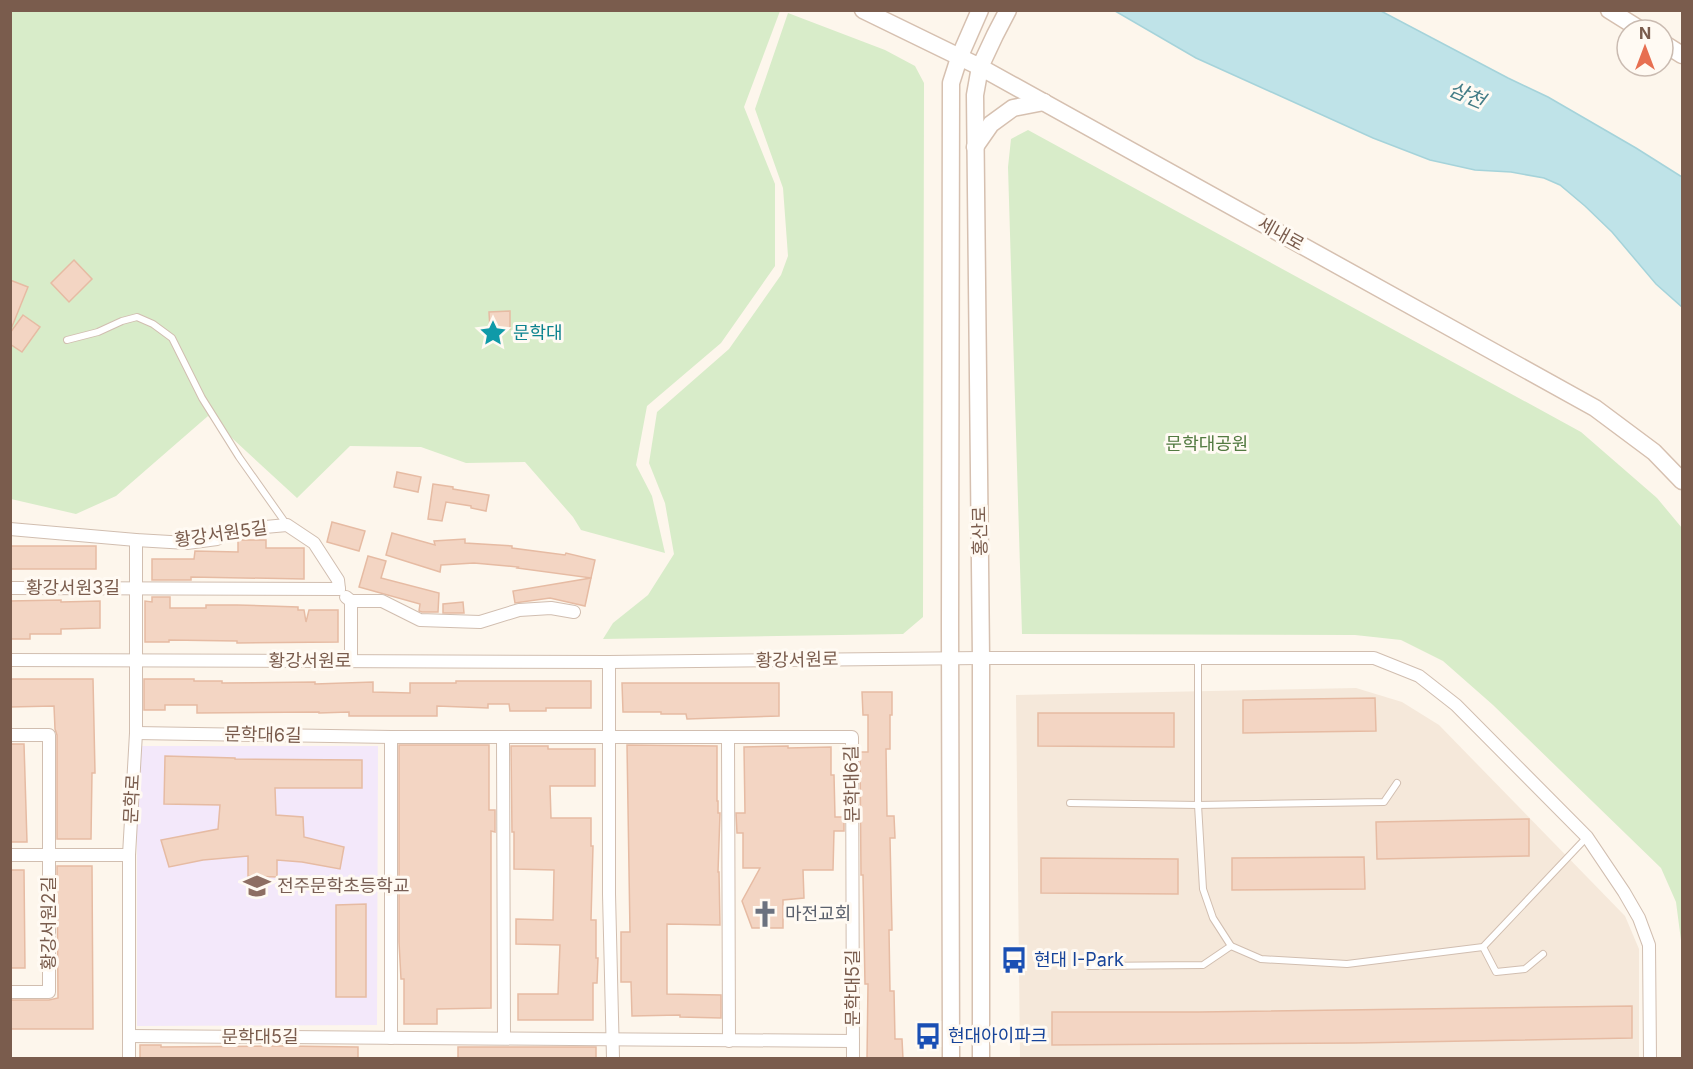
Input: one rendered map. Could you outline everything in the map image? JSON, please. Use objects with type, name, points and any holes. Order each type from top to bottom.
[{"type":"street","name":"세내로","points":[[863,10],[980,67],[1595,408],[1654,452],[1683,481]]},
{"type":"street","name":"홍산로","points":[[981,1059],[981,658],[975,95],[980,67],[1008,10]]},
{"type":"street","points":[[1609,10],[1622,18]]},
{"type":"street","name":"홍산로","points":[[951,1059],[951,83],[977,17]]},
{"type":"street","points":[[975,147],[991,124],[1013,108],[1044,102]]},
{"type":"street","name":"황강서원5길","points":[[10,529],[187,543],[217,538],[232,530],[287,525],[314,543],[338,580],[339,589],[351,601]]},
{"type":"street","name":"문학로","points":[[129,1059],[129,855],[136,733],[136,540]]},
{"type":"street","name":"황강서원3길","points":[[10,588],[136,588]]},
{"type":"street","points":[[136,588],[339,589]]},
{"type":"street","points":[[351,661],[351,601],[382,602],[420,620],[480,622],[519,610],[551,608],[574,612]]},
{"type":"street","name":"황강서원로","points":[[10,660],[609,662],[981,658],[1374,658],[1419,676],[1456,705],[1587,837],[1639,918],[1649,945],[1650,1059]]},
{"type":"street","points":[[609,662],[609,894],[613,1059]]},
{"type":"street","name":"문학대6길","points":[[136,733],[391,737],[852,737],[853,883]]},
{"type":"street","name":"황강서원2길","points":[[10,735],[49,735],[49,992],[10,992]]},
{"type":"street","points":[[391,737],[391,1038]]},
{"type":"street","points":[[503,737],[504,1038]]},
{"type":"street","points":[[728,737],[729,1041]]},
{"type":"street","name":"황강서원2길","points":[[10,855],[129,855]]},
{"type":"street","name":"문학대5길","points":[[129,1036],[853,1041],[853,883]]},
{"type":"street","points":[[853,1041],[853,1059]]},
{"type":"lane","points":[[67,340],[98,332],[137,317],[153,324],[172,338],[202,398],[239,457],[287,525]]},
{"type":"lane","points":[[1198,658],[1198,805],[1203,889],[1213,918],[1231,946],[1261,958],[1347,964],[1483,947],[1587,837]]},
{"type":"lane","points":[[1070,803],[1198,805],[1384,802],[1396,783]]},
{"type":"lane","points":[[1089,966],[1203,965],[1231,946]]},
{"type":"lane","points":[[1483,947],[1496,972],[1525,969],[1543,954]]},
{"type":"shaded area","points":[[1356,688],[1402,702],[1439,725],[1625,916],[1639,949],[1639,1058],[1020,1058],[1016,695]]},
{"type":"shaded area","name":"전주문학초등학교","points":[[137,746],[378,746],[377,1025],[137,1026]]},
{"type":"green space","points":[[11,11],[780,11],[744,107],[775,184],[775,266],[721,343],[647,406],[636,465],[652,496],[665,553],[581,530],[573,517],[525,462],[466,463],[421,447],[350,446],[297,498],[208,416],[116,496],[76,514],[11,499]]},
{"type":"green space","points":[[788,13],[885,50],[915,66],[924,83],[923,617],[903,634],[603,639],[613,623],[648,595],[674,554],[665,503],[649,463],[657,412],[729,349],[781,275],[788,256],[783,188],[755,109]]},
{"type":"green space","name":"문학대공원","points":[[1028,130],[1581,432],[1657,498],[1682,528],[1682,948],[1676,902],[1661,868],[1493,705],[1443,661],[1401,640],[1355,635],[1022,634],[1008,167],[1011,139]]},
{"type":"water","name":"삼천","points":[[1115,11],[1381,11],[1548,97],[1682,177],[1682,307],[1656,284],[1612,232],[1560,185],[1544,178],[1511,172],[1475,170],[1430,160],[1373,138],[1196,58]]},
{"type":"building","points":[[74,260],[92,279],[69,302],[51,283]]},
{"type":"building","points":[[10,280],[28,287],[11,329],[10,329]]},
{"type":"building","points":[[510,311],[510,329],[490,329],[489,312]]},
{"type":"building","points":[[23,315],[40,327],[22,352],[10,344],[10,333]]},
{"type":"building","points":[[397,472],[421,477],[418,492],[394,487]]},
{"type":"building","points":[[433,484],[489,495],[486,511],[446,502],[442,521],[428,519]]},
{"type":"building","points":[[332,522],[365,531],[359,551],[327,542]]},
{"type":"building","points":[[392,533],[435,545],[434,541],[465,539],[465,543],[512,546],[512,548],[565,555],[566,553],[595,560],[591,578],[474,563],[441,565],[440,572],[386,555]]},
{"type":"building","points":[[238,540],[266,540],[266,548],[304,548],[304,579],[191,577],[191,580],[152,580],[152,559],[194,559],[195,551],[238,552]]},
{"type":"building","points":[[10,546],[96,546],[96,569],[10,569]]},
{"type":"building","points":[[368,556],[386,561],[381,578],[439,593],[438,612],[422,612],[419,611],[420,604],[359,587]]},
{"type":"building","points":[[591,578],[585,606],[550,598],[515,603],[513,591]]},
{"type":"building","points":[[152,597],[170,597],[170,608],[206,608],[206,605],[298,607],[298,610],[304,610],[306,622],[309,610],[338,610],[338,642],[237,643],[237,641],[169,640],[169,642],[145,642],[145,601],[152,602]]},
{"type":"building","points":[[61,600],[61,602],[100,601],[100,628],[61,629],[61,634],[30,634],[30,639],[10,639],[10,601]]},
{"type":"building","points":[[463,602],[464,613],[443,613],[443,604]]},
{"type":"building","points":[[10,679],[93,679],[95,773],[92,773],[91,839],[57,839],[57,735],[54,706],[10,707]]},
{"type":"building","points":[[144,679],[194,679],[194,681],[222,681],[222,683],[373,682],[373,692],[410,693],[410,683],[591,681],[591,708],[510,711],[509,704],[488,704],[488,708],[437,706],[437,716],[349,716],[349,712],[197,713],[197,705],[165,705],[165,710],[144,710]]},
{"type":"building","points":[[622,683],[779,683],[779,716],[687,719],[686,714],[623,712]]},
{"type":"building","points":[[862,692],[892,692],[890,749],[886,749],[887,816],[894,816],[895,838],[890,838],[892,930],[889,930],[890,991],[894,991],[895,1039],[902,1039],[903,1059],[867,1059],[868,984],[865,984],[863,875],[861,875],[860,752],[868,752],[868,715],[863,715]]},
{"type":"building","points":[[1375,698],[1376,731],[1243,733],[1243,700]]},
{"type":"building","points":[[1038,713],[1174,713],[1174,747],[1038,746]]},
{"type":"building","points":[[10,744],[24,744],[27,842],[10,842]]},
{"type":"building","points":[[399,745],[489,745],[489,810],[495,810],[495,832],[491,831],[491,1008],[437,1009],[437,1024],[404,1024],[404,979],[401,979],[399,942]]},
{"type":"building","points":[[627,745],[717,746],[717,801],[718,813],[720,813],[718,872],[720,925],[667,924],[667,994],[721,995],[721,1018],[680,1017],[680,1015],[632,1016],[631,982],[621,982],[621,932],[630,932]]},
{"type":"building","points":[[511,746],[595,749],[595,786],[550,786],[551,818],[591,818],[591,846],[593,846],[591,920],[596,920],[596,958],[598,958],[597,983],[593,983],[593,1020],[518,1020],[518,994],[558,994],[560,945],[516,944],[516,919],[553,920],[554,870],[514,869]]},
{"type":"building","points":[[788,746],[788,748],[831,747],[835,817],[844,817],[844,831],[834,831],[833,870],[803,870],[804,898],[783,900],[783,928],[752,928],[742,901],[760,868],[743,868],[743,833],[737,833],[736,813],[745,813],[744,747]]},
{"type":"building","points":[[165,756],[362,760],[362,788],[275,788],[276,815],[303,817],[304,837],[344,847],[340,869],[277,860],[277,877],[248,876],[248,856],[203,860],[169,867],[161,840],[218,829],[220,805],[164,804]]},
{"type":"building","points":[[1529,819],[1529,856],[1377,859],[1376,822]]},
{"type":"building","points":[[1364,857],[1365,889],[1232,890],[1232,858]]},
{"type":"building","points":[[1041,858],[1178,859],[1178,894],[1041,893]]},
{"type":"building","points":[[57,866],[92,866],[93,1029],[10,1029],[10,1000],[58,998]]},
{"type":"building","points":[[10,870],[24,870],[25,968],[10,968]]},
{"type":"building","points":[[366,904],[366,997],[336,997],[336,905]]},
{"type":"building","points":[[1632,1006],[1632,1038],[1052,1045],[1052,1012]]},
{"type":"building","points":[[140,1045],[161,1045],[161,1047],[358,1047],[358,1059],[140,1059]]},
{"type":"building","points":[[458,1047],[596,1047],[596,1059],[458,1059]]},
{"type":"place","name":"문학대","points":[[493,333]]},
{"type":"place","name":"전주문학초등학교","points":[[257,886]]},
{"type":"place","name":"마전교회","points":[[765,914]]},
{"type":"place","name":"현대 I-Park","points":[[1014,960]]},
{"type":"place","name":"현대아이파크","points":[[928,1036]]}]
